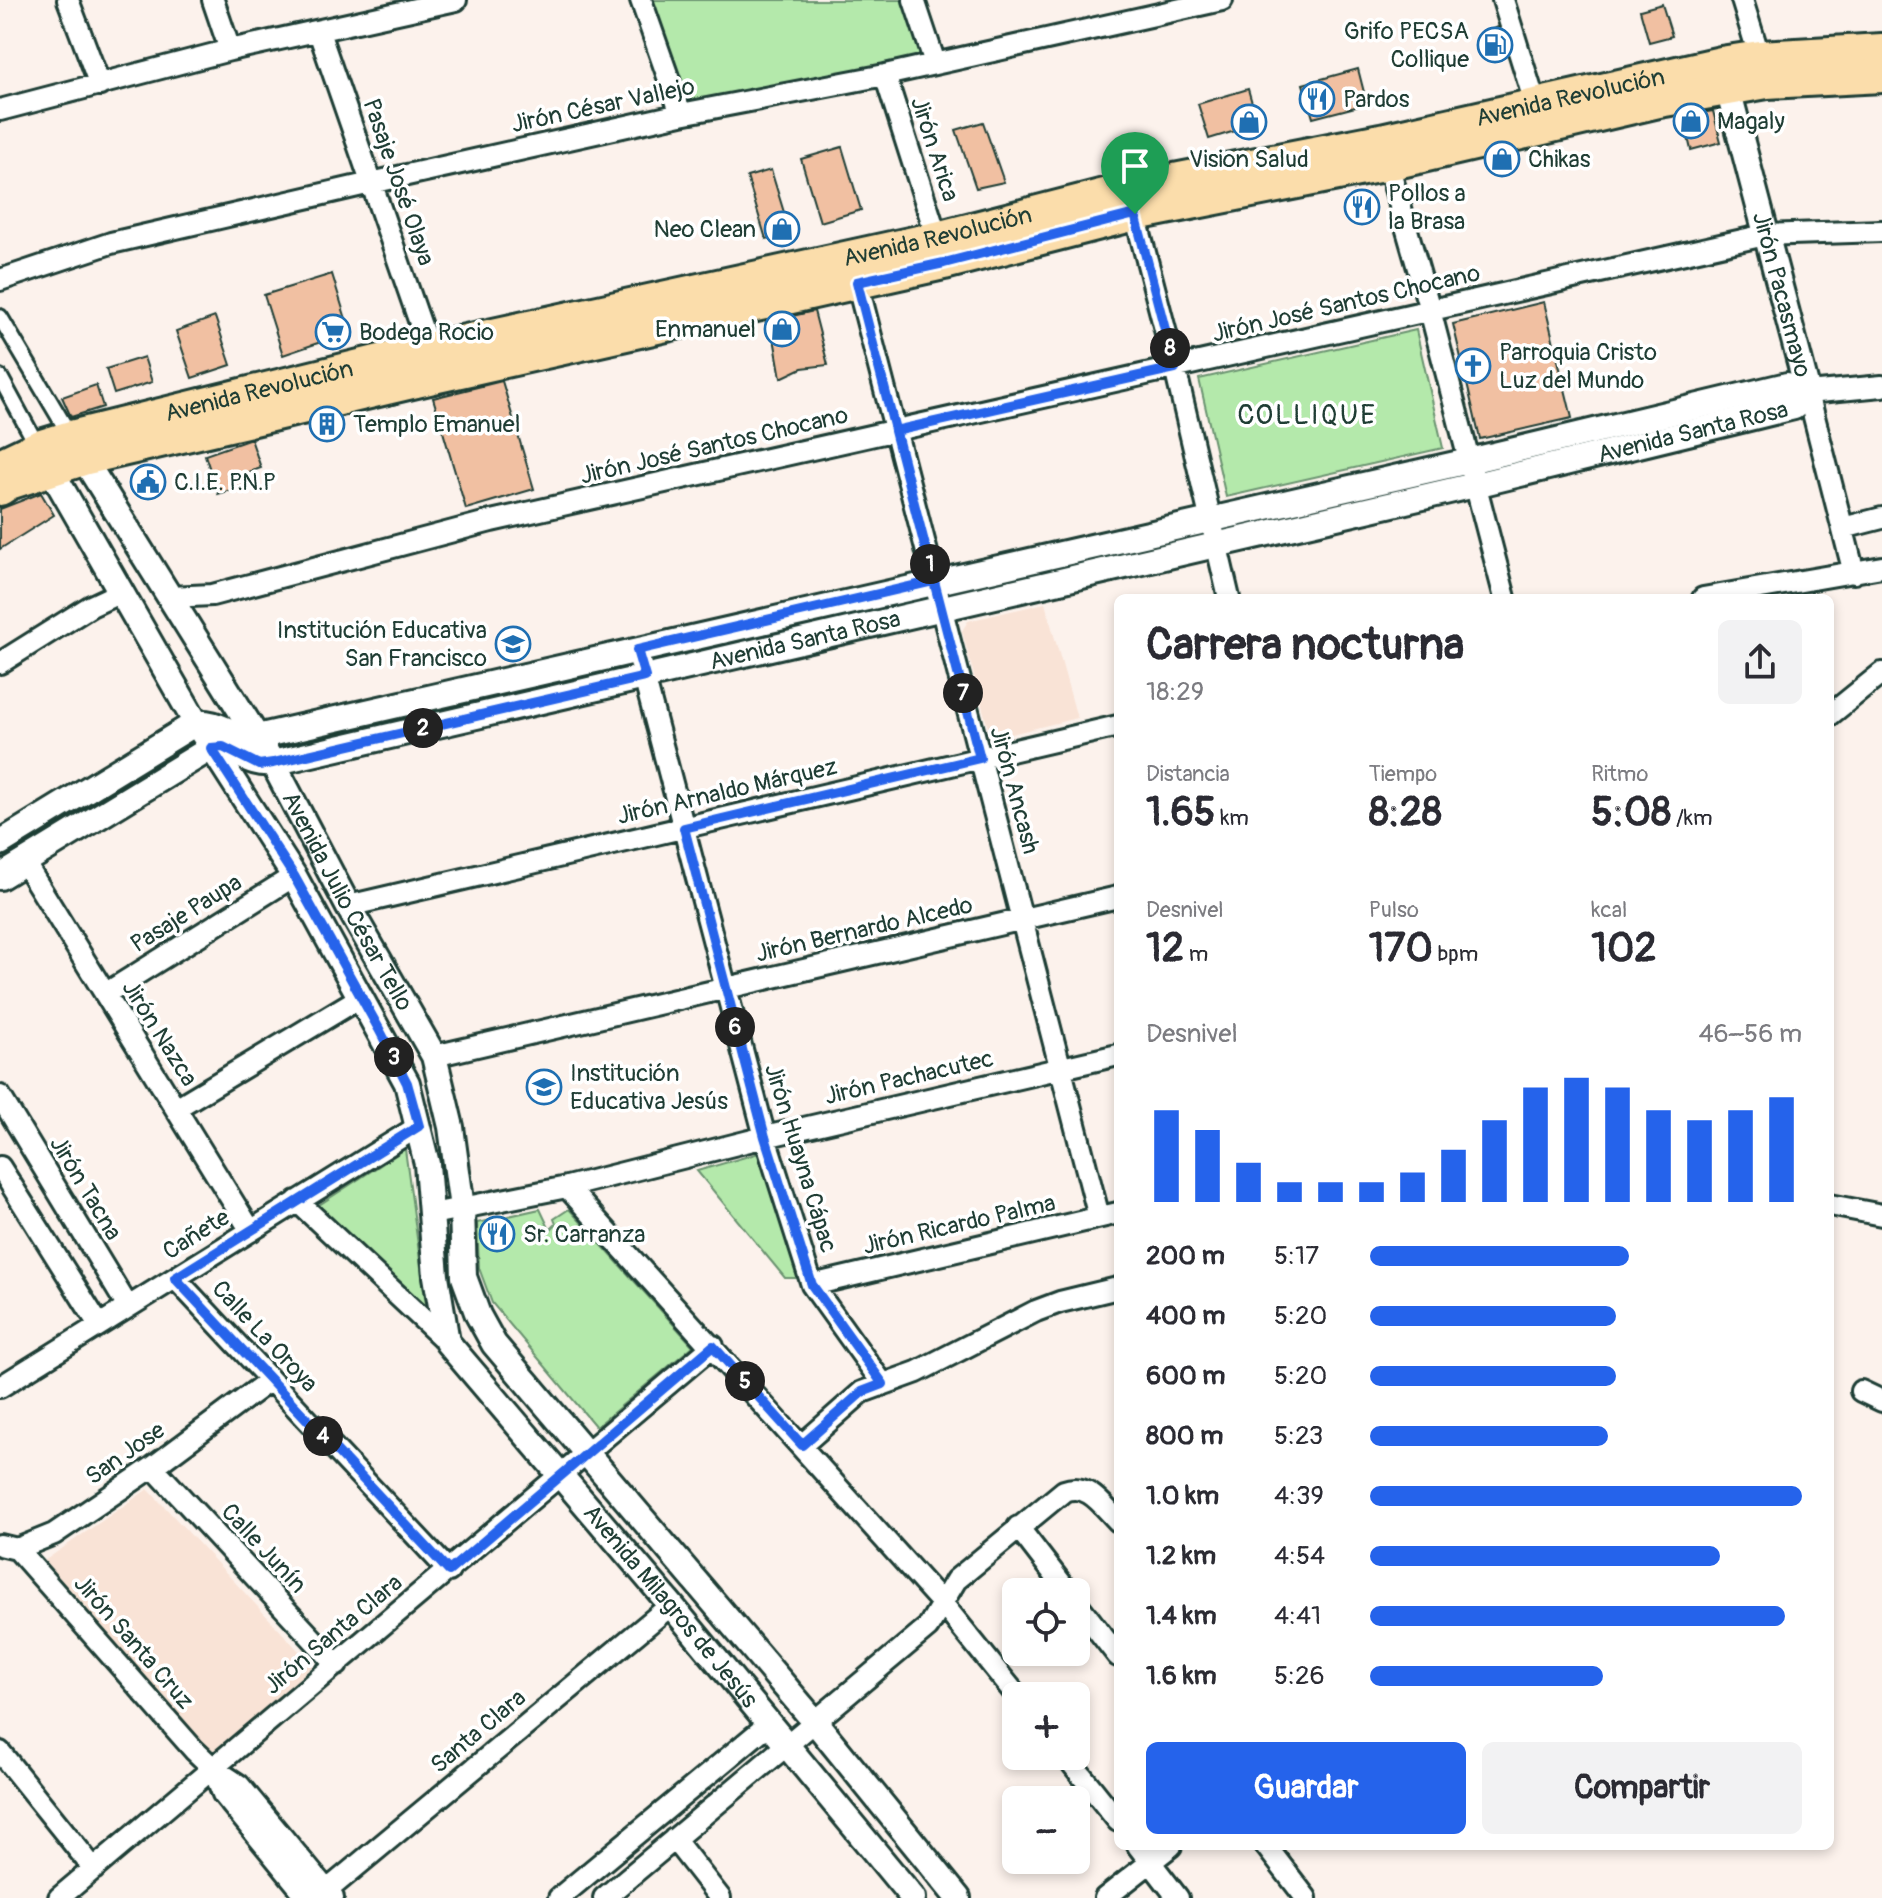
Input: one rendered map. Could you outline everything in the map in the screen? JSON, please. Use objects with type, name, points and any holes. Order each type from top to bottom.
[{"type":"main road","name":"Avenida Revolución","points":[[0,465],[43,458],[429,349],[937,238],[1128,189],[1381,140],[1535,103],[1882,50]]},
{"type":"main road","name":"Avenida Revolución","points":[[1763,69],[1882,76]]},
{"type":"main road","name":"Avenida Revolución","points":[[77,448],[438,376],[944,263],[1135,214],[1388,164],[1659,101],[1724,76]]},
{"type":"main road","name":"Avenida Revolución","points":[[0,489],[43,458]]},
{"type":"street","points":[[68,0],[100,85]]},
{"type":"street","points":[[213,0],[230,50]]},
{"type":"street","points":[[0,110],[230,50],[456,0]]},
{"type":"street","points":[[641,0],[681,114]]},
{"type":"street","points":[[914,0],[935,63]]},
{"type":"street","name":"Jirón César Vallejo","points":[[0,280],[111,243],[371,183],[681,114],[885,75],[1222,0]]},
{"type":"street","points":[[1503,0],[1535,103]]},
{"type":"street","points":[[1742,0],[1763,69]]},
{"type":"street","name":"Pasaje José Olaya","points":[[319,32],[429,349]]},
{"type":"street","name":"Jirón Arica","points":[[885,75],[937,238]]},
{"type":"street","name":"Jirón Pacasmayo","points":[[1724,76],[1854,573]]},
{"type":"street","points":[[1388,164],[1430,310],[1504,594]]},
{"type":"street","points":[[1135,214],[1228,594]]},
{"type":"street","name":"Jirón José Santos Chocano","points":[[170,597],[212,595],[491,521],[1765,235],[1882,231]]},
{"type":"street","name":"Jirón Ancash","points":[[857,282],[1060,1068],[1108,1215]]},
{"type":"street","name":"Avenida Julio César Tello","points":[[0,317],[77,448],[273,763],[348,906],[434,1056],[451,1127],[462,1208],[464,1277],[478,1315]]},
{"type":"street","name":"Avenida Julio César Tello","points":[[0,377],[43,458],[196,723],[294,876],[407,1083],[427,1164],[447,1342]]},
{"type":"street","name":"Avenida Santa Rosa","points":[[196,723],[208,722],[244,738],[257,737],[1469,461],[1787,385],[1808,393],[1794,407],[1475,485],[273,763],[259,765],[223,747],[211,748]]},
{"type":"street","points":[[1808,393],[1882,386]]},
{"type":"street","points":[[1843,528],[1882,518]]},
{"type":"street","points":[[1745,594],[1777,591],[1882,567]]},
{"type":"street","points":[[0,663],[91,606],[121,592]]},
{"type":"street","name":"Jirón Huayna Cápac","points":[[637,650],[765,1137],[812,1285],[883,1384]]},
{"type":"street","points":[[1834,712],[1882,673]]},
{"type":"street","points":[[0,843],[196,723]]},
{"type":"street","name":"Jirón Arnaldo Márquez","points":[[348,906],[1114,727]]},
{"type":"street","points":[[0,877],[211,748]]},
{"type":"street","name":"Jirón Nazca","points":[[24,862],[251,1231]]},
{"type":"street","name":"Pasaje Paupa","points":[[105,994],[294,876]]},
{"type":"street","name":"Jirón Bernardo Alcedo","points":[[434,1056],[1114,898]]},
{"type":"street","points":[[176,1108],[361,997]]},
{"type":"street","name":"Jirón Pachacutec","points":[[432,1214],[567,1187],[765,1137],[1114,1056]]},
{"type":"street","name":"Jirón Tacna","points":[[0,1096],[128,1307]]},
{"type":"street","name":"Cañete","points":[[0,1387],[419,1126]]},
{"type":"street","points":[[0,1167],[99,1325]]},
{"type":"street","points":[[567,1187],[802,1445],[942,1603],[1006,1682]]},
{"type":"street","points":[[297,1201],[447,1342]]},
{"type":"street","points":[[1834,1206],[1882,1215]]},
{"type":"street","name":"Jirón Ricardo Palma","points":[[812,1285],[1108,1215]]},
{"type":"street","name":"Calle La Oroya","points":[[175,1278],[449,1571]]},
{"type":"street","points":[[802,1445],[862,1392],[917,1372],[1036,1311],[1114,1289]]},
{"type":"street","name":"Avenida Milagros de Jesús","points":[[478,1315],[494,1344],[816,1723],[958,1898]]},
{"type":"street","name":"Avenida Milagros de Jesús","points":[[447,1342],[770,1723],[913,1898]]},
{"type":"street","name":"Jirón Santa Clara","points":[[59,1898],[713,1346]]},
{"type":"street","name":"San Jose","points":[[9,1547],[54,1534],[153,1467],[270,1380]]},
{"type":"street","points":[[1861,1391],[1882,1401]]},
{"type":"street","name":"Calle Junín","points":[[153,1467],[337,1665]]},
{"type":"street","points":[[604,1898],[928,1627],[956,1580],[1064,1491],[1075,1487],[1088,1491],[1114,1517]]},
{"type":"street","points":[[1018,1527],[1057,1578]]},
{"type":"street","name":"Jirón Santa Cruz","points":[[9,1547],[213,1768],[239,1785],[321,1896]]},
{"type":"street","name":"Santa Clara","points":[[321,1896],[671,1605]]},
{"type":"street","points":[[1090,1620],[1114,1651]]},
{"type":"street","points":[[559,1898],[770,1723]]},
{"type":"street","points":[[0,1752],[94,1869]]},
{"type":"street","points":[[1077,1770],[1114,1816]]},
{"type":"street","points":[[674,1839],[720,1898]]},
{"type":"street","points":[[1269,1850],[1306,1898]]},
{"type":"street","points":[[1105,1898],[1145,1854],[1178,1898]]},
{"type":"shaded area","points":[[1045,603],[1077,718],[991,739],[962,631],[968,621]]},
{"type":"shaded area","points":[[148,1489],[313,1666],[212,1758],[44,1561]]},
{"type":"green space","points":[[650,0],[904,0],[923,58],[685,103]]},
{"type":"green space","points":[[1416,330],[1443,448],[1226,497],[1199,379]]},
{"type":"green space","points":[[405,1149],[427,1312],[316,1207]]},
{"type":"green space","points":[[759,1153],[801,1278],[785,1278],[697,1171]]},
{"type":"green space","points":[[540,1209],[550,1230],[556,1224],[554,1219],[569,1209],[693,1346],[596,1427],[492,1303],[479,1268],[477,1223]]},
{"type":"building","points":[[1662,4],[1672,36],[1649,42],[1640,10]]},
{"type":"building","points":[[1498,27],[1506,55],[1492,59],[1484,32]]},
{"type":"building","points":[[1358,69],[1367,104],[1313,118],[1303,84]]},
{"type":"building","points":[[1248,89],[1258,124],[1209,139],[1198,104]]},
{"type":"building","points":[[1713,111],[1721,142],[1691,150],[1683,116]]},
{"type":"building","points":[[983,122],[1004,182],[976,188],[956,130]]},
{"type":"building","points":[[842,147],[861,210],[820,222],[801,159]]},
{"type":"building","points":[[771,170],[790,232],[766,239],[747,177]]},
{"type":"building","points":[[332,274],[350,332],[283,355],[264,295]]},
{"type":"building","points":[[1544,302],[1572,418],[1480,439],[1453,324]]},
{"type":"building","points":[[814,311],[828,365],[802,368],[781,378],[771,321]]},
{"type":"building","points":[[215,317],[231,365],[192,378],[176,331]]},
{"type":"building","points":[[144,357],[152,382],[114,394],[106,369]]},
{"type":"building","points":[[502,381],[534,489],[466,509],[433,398]]},
{"type":"building","points":[[96,385],[103,407],[71,417],[62,397]]},
{"type":"building","points":[[251,439],[261,468],[244,474],[247,485],[218,494],[205,455]]},
{"type":"building","points":[[41,493],[54,515],[0,549],[0,509]]},
{"type":"place","name":"Grifo PECSA Collique","points":[[1495,45]]},
{"type":"place","name":"Pardos","points":[[1317,99]]},
{"type":"place","name":"Magaly","points":[[1691,121]]},
{"type":"place","name":"Vision Salud","points":[[1249,122]]},
{"type":"place","name":"Chikas","points":[[1502,159]]},
{"type":"place","name":"Pollos a la Brasa","points":[[1362,207]]},
{"type":"place","name":"Neo Clean","points":[[782,229]]},
{"type":"place","name":"Enmanuel","points":[[782,329]]},
{"type":"place","name":"Bodega Rocio","points":[[333,332]]},
{"type":"place","name":"Parroquia Cristo Luz del Mundo","points":[[1473,366]]},
{"type":"place","name":"Templo Emanuel","points":[[327,424]]},
{"type":"place","name":"C.I.E. P.N.P","points":[[148,482]]},
{"type":"place","name":"Institución Educativa San Francisco","points":[[513,644]]},
{"type":"place","name":"Institución Educativa Jesús","points":[[544,1087]]},
{"type":"place","name":"Sr. Carranza","points":[[497,1234]]},
{"type":"district","name":"COLLIQUE","points":[[1307,414]]},
{"type":"route","points":[[1135,214],[857,282],[895,431],[934,581],[637,650],[645,677],[273,763],[259,765],[223,747],[211,748],[294,876],[379,1029],[407,1083],[419,1126],[175,1278],[449,1571],[713,1346],[802,1445],[862,1392],[883,1384],[812,1285],[765,1137],[684,828],[980,758],[914,503],[895,431],[1175,368],[1135,214]]}]
